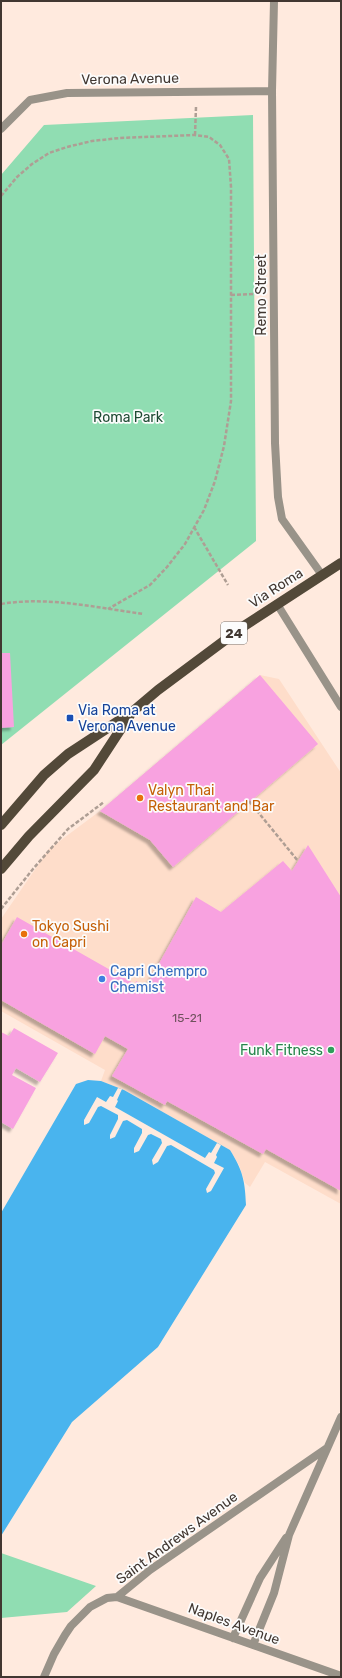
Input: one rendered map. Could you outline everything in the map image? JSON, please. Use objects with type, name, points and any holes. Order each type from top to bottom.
[{"type":"main road","name":"Via Roma","points":[[1,825],[44,775],[55,765],[132,712],[158,690],[226,639],[341,563]]},
{"type":"main road","name":"Via Roma","points":[[1,869],[29,836],[94,770],[132,712]]},
{"type":"street","name":"Remo Street","points":[[274,1],[272,91],[275,443],[278,497],[282,519],[322,575]]},
{"type":"street","name":"Verona Avenue","points":[[1,129],[30,100],[67,93],[272,91]]},
{"type":"street","points":[[277,604],[341,707]]},
{"type":"street","points":[[253,1645],[274,1593],[289,1535],[341,1417]]},
{"type":"street","name":"Saint Andrews Avenue","points":[[44,1677],[54,1654],[71,1626],[94,1605],[107,1598],[118,1597],[150,1570],[327,1448]]},
{"type":"street","points":[[233,1638],[260,1578],[289,1535]]},
{"type":"street","name":"Naples Avenue","points":[[118,1597],[341,1676]]},
{"type":"path","points":[[195,135],[196,106]]},
{"type":"path","points":[[1,196],[17,176],[49,153],[92,141],[120,138],[195,135],[209,137],[220,145],[230,159],[231,401],[224,446],[215,481],[204,510],[184,544],[168,567],[150,585],[108,610]]},
{"type":"path","points":[[231,295],[254,294]]},
{"type":"path","points":[[194,527],[228,585]]},
{"type":"path","points":[[1,604],[36,602],[70,604],[144,614]]},
{"type":"path","points":[[249,801],[298,861]]},
{"type":"path","points":[[1,909],[68,829],[104,802]]},
{"type":"shaded area","points":[[260,675],[279,679],[341,773],[341,1204],[265,1162],[250,1187],[245,1183],[239,1165],[230,1150],[124,1090],[101,1081],[105,1070],[1,1011],[1,919],[49,849],[100,811]]},
{"type":"green space","name":"Roma Park","points":[[253,115],[256,541],[1,745],[1,175],[44,125]]},
{"type":"green space","points":[[1,1553],[96,1586],[67,1612],[1,1618]]},
{"type":"water","points":[[88,1080],[101,1081],[124,1090],[230,1150],[238,1164],[242,1176],[246,1205],[158,1347],[72,1422],[1,1536],[1,1213],[76,1084]]},
{"type":"pier","points":[[118,1088],[122,1089],[115,1107],[205,1158],[209,1152],[211,1153],[217,1143],[221,1145],[214,1163],[224,1168],[211,1191],[207,1193],[206,1189],[215,1173],[214,1170],[171,1145],[167,1146],[158,1162],[153,1165],[152,1160],[162,1143],[161,1139],[151,1134],[148,1135],[139,1151],[134,1153],[134,1148],[142,1133],[142,1129],[127,1120],[123,1121],[115,1137],[110,1139],[110,1135],[118,1119],[118,1115],[101,1106],[98,1107],[89,1123],[84,1125],[84,1120],[97,1097],[106,1102],[110,1096],[113,1097]]},
{"type":"building","points":[[1,653],[10,653],[14,727],[1,728]]},
{"type":"building","points":[[260,675],[318,744],[173,867],[150,840],[100,811]]},
{"type":"building","points":[[308,845],[341,897],[341,1191],[266,1149],[263,1154],[167,1101],[165,1105],[112,1076],[128,1049],[105,1036],[95,1054],[1,1000],[1,945],[17,917],[135,984],[136,981],[146,987],[196,897],[221,912],[283,861],[292,871]]},
{"type":"building","points":[[14,1028],[58,1053],[40,1082],[16,1068],[12,1075],[36,1088],[13,1129],[1,1122],[1,1032],[9,1036]]},
{"type":"place","name":"Via Roma at Verona Avenue","points":[[70,718]]},
{"type":"place","name":"Valyn Thai Restaurant and Bar","points":[[140,798]]},
{"type":"place","name":"Tokyo Sushi on Capri","points":[[24,934]]},
{"type":"place","name":"Capri Chempro Chemist","points":[[102,979]]},
{"type":"place","name":"Funk Fitness","points":[[331,1050]]}]
